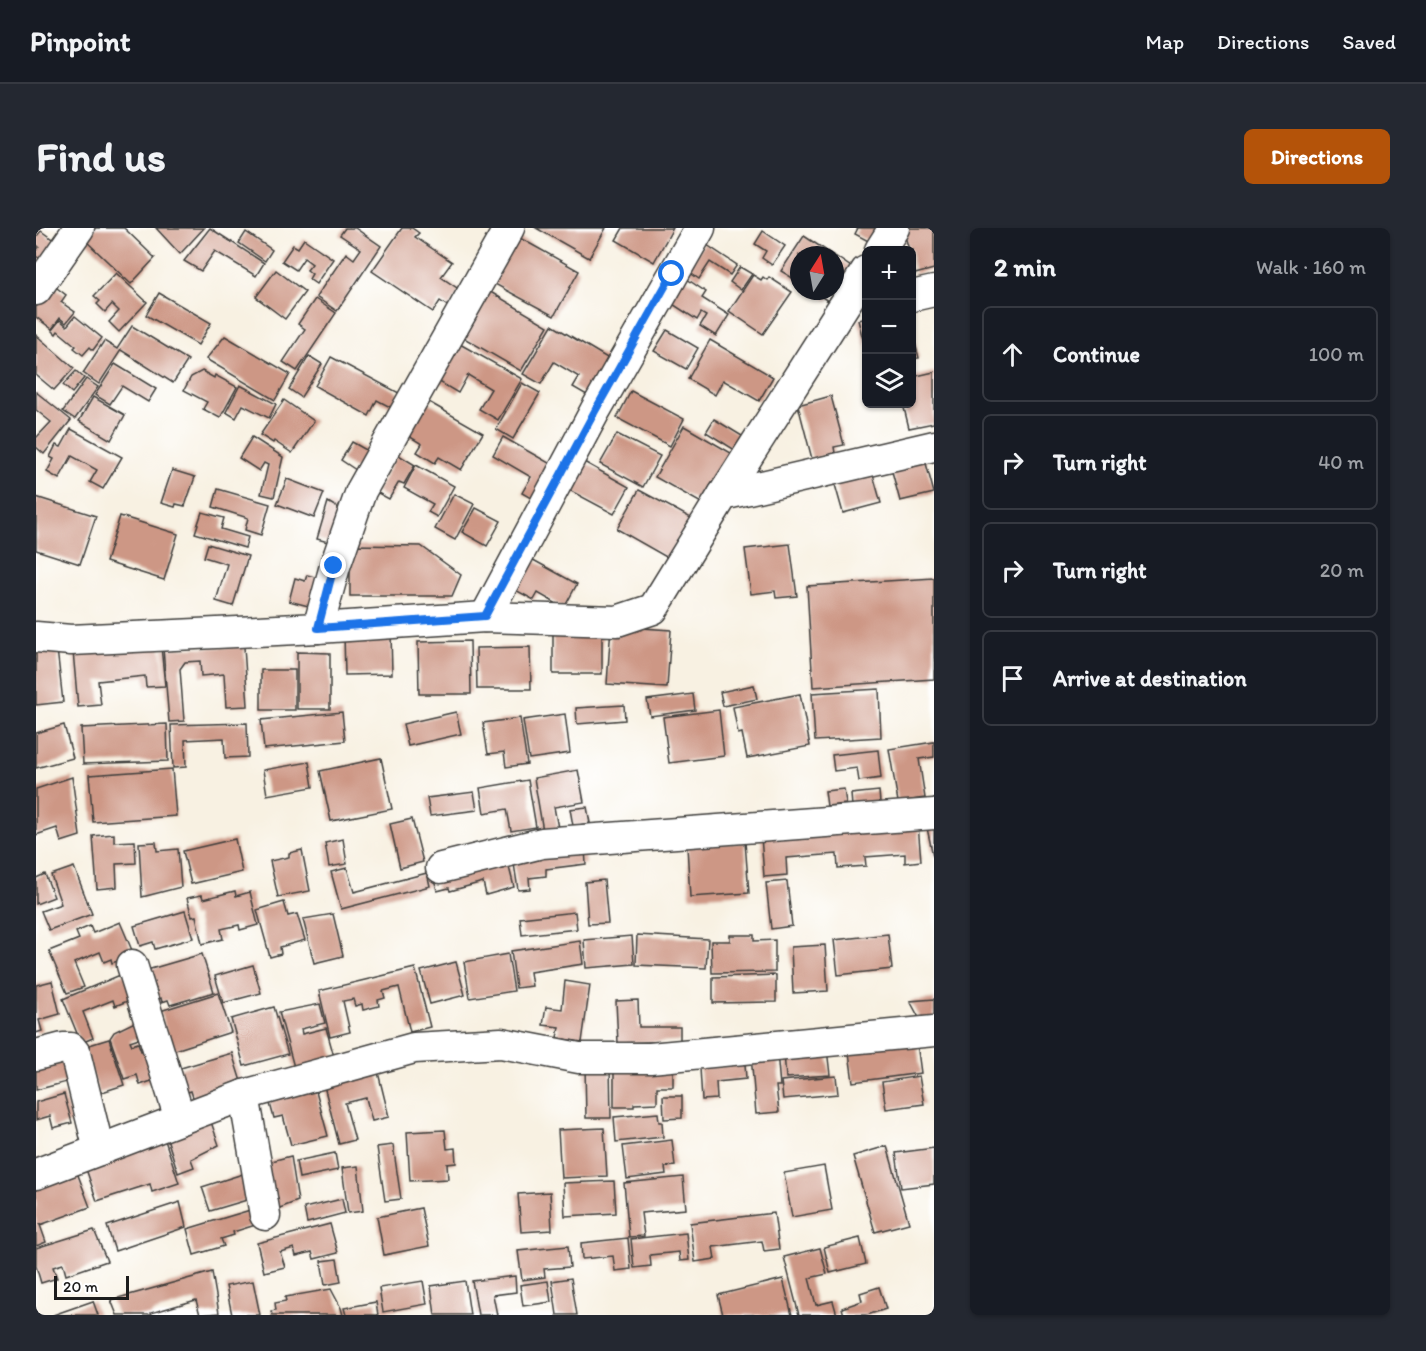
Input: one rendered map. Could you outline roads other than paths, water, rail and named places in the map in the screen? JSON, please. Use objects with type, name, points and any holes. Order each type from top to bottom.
[{"type":"street","points":[[36,290],[79,228]]},
{"type":"street","points":[[318,628],[334,566],[361,491],[509,228]]},
{"type":"street","points":[[485,616],[595,411],[700,228]]},
{"type":"street","points":[[883,246],[894,228]]},
{"type":"street","points":[[36,637],[71,640],[318,628],[485,616],[617,621],[653,609],[723,495],[853,310],[862,285]]},
{"type":"street","points":[[916,295],[934,291]]},
{"type":"street","points":[[723,495],[934,446]]},
{"type":"street","points":[[441,868],[542,843],[934,814]]},
{"type":"street","points":[[132,965],[180,1119]]},
{"type":"street","points":[[36,1174],[244,1095],[414,1048],[501,1043],[579,1058],[650,1058],[934,1031]]},
{"type":"street","points":[[36,1055],[63,1048],[71,1048],[75,1053],[99,1150]]},
{"type":"street","points":[[244,1095],[265,1215]]}]
